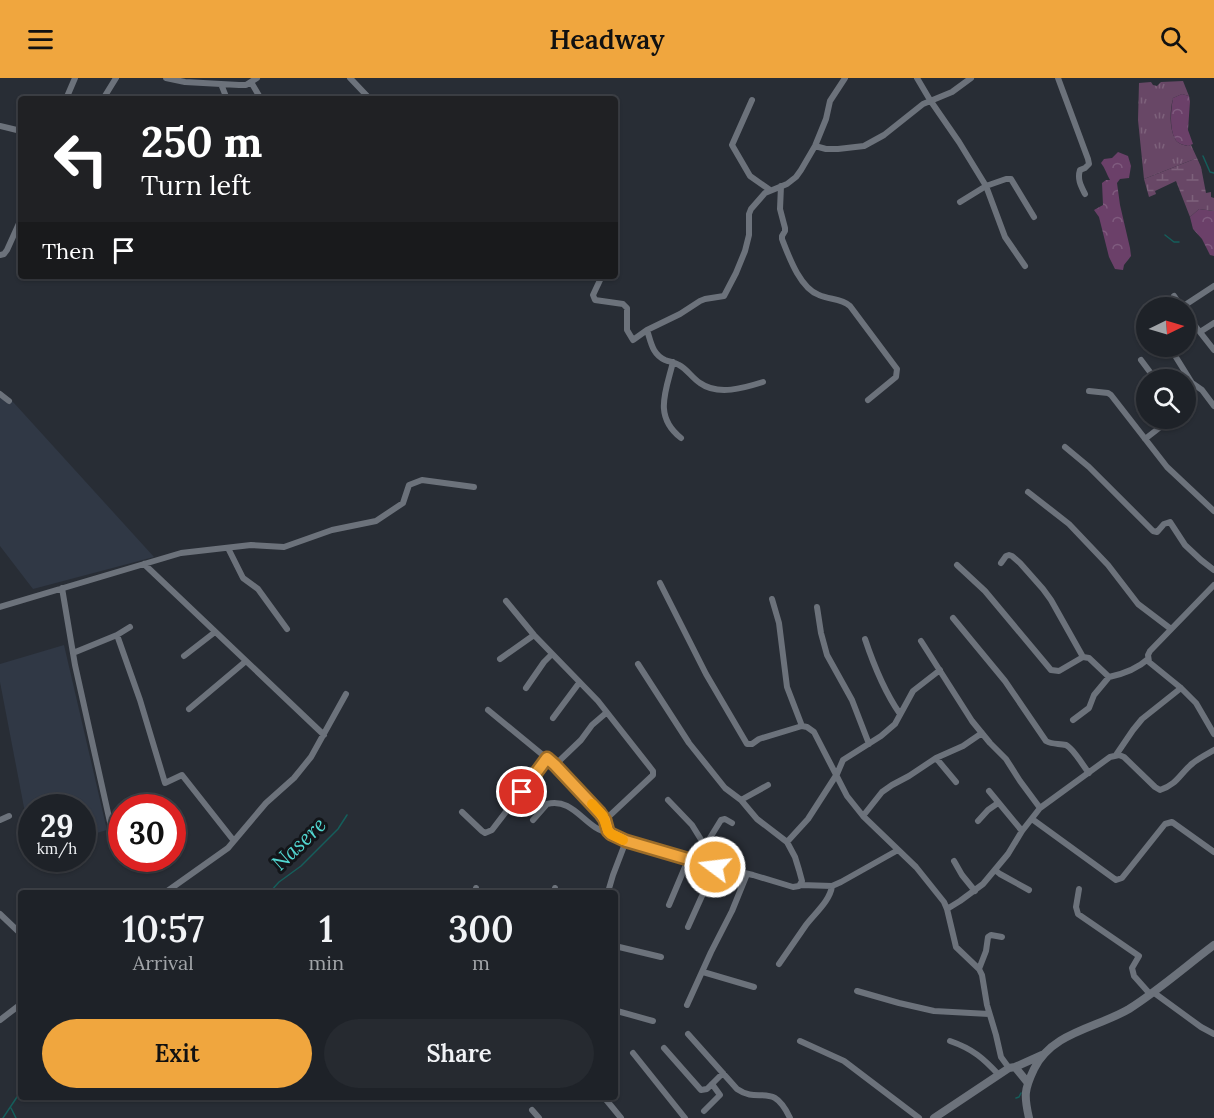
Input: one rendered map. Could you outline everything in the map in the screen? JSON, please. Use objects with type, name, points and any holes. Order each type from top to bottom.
[{"type":"street","points":[[67,96],[75,78]]},
{"type":"street","points":[[105,96],[116,78]]},
{"type":"street","points":[[166,78],[185,82],[239,85],[257,78]]},
{"type":"street","points":[[350,78],[367,96]]},
{"type":"street","points":[[601,279],[593,295],[595,300],[626,305],[627,330],[633,340],[705,299],[724,296],[733,281],[745,250],[751,209],[765,193],[796,177],[815,146],[826,119],[828,105],[845,78]]},
{"type":"street","points":[[917,78],[986,186],[1005,237],[1025,266]]},
{"type":"street","points":[[815,146],[826,149],[864,146],[884,135],[930,100],[958,89],[971,78]]},
{"type":"street","points":[[1058,78],[1088,159],[1088,166],[1080,170],[1078,175],[1084,194]]},
{"type":"street","points":[[251,82],[259,96]]},
{"type":"street","points":[[221,84],[226,96]]},
{"type":"street","points":[[752,100],[732,142],[733,148],[750,176],[770,190]]},
{"type":"street","points":[[0,126],[18,130]]},
{"type":"street","points":[[960,201],[986,186],[1011,179],[1034,217]]},
{"type":"street","points":[[781,186],[780,210],[785,228],[782,240],[798,275],[816,294],[840,300],[850,306],[895,364],[896,377],[868,400]]},
{"type":"street","points":[[0,255],[7,250],[18,226]]},
{"type":"street","points":[[1196,298],[1214,286]]},
{"type":"street","points":[[1200,332],[1214,323]]},
{"type":"street","points":[[1196,327],[1214,350]]},
{"type":"street","points":[[647,330],[655,353],[683,368],[700,384],[729,390],[763,382]]},
{"type":"street","points":[[1176,357],[1192,383],[1202,390],[1214,406]]},
{"type":"street","points":[[1141,360],[1148,369]]},
{"type":"street","points":[[673,362],[663,404],[669,427],[681,438]]},
{"type":"street","points":[[1089,391],[1111,395],[1167,466],[1214,511]]},
{"type":"street","points":[[0,394],[9,401]]},
{"type":"street","points":[[1145,439],[1158,429]]},
{"type":"street","points":[[1065,447],[1089,467],[1154,531],[1157,532],[1168,523],[1172,523],[1185,545],[1214,570]]},
{"type":"street","points":[[0,607],[181,553],[251,545],[284,547],[332,531],[376,521],[403,503],[409,485],[422,480],[474,487]]},
{"type":"street","points":[[1028,492],[1069,524],[1108,565],[1138,604],[1171,630]]},
{"type":"street","points":[[228,548],[243,578],[258,589],[287,629]]},
{"type":"street","points":[[1001,563],[1006,556],[1012,556],[1043,589],[1083,657]]},
{"type":"street","points":[[144,564],[324,735]]},
{"type":"street","points":[[957,565],[985,591],[1051,670],[1059,671],[1083,657],[1089,658],[1109,676]]},
{"type":"street","points":[[660,582],[706,674],[747,744],[802,726],[814,732],[847,796],[863,816],[916,867],[944,902],[956,947],[979,969],[982,975],[1000,1057],[1028,1083]]},
{"type":"street","points":[[1073,720],[1089,708],[1094,695],[1109,676],[1119,675],[1141,666],[1148,659],[1150,651],[1214,585]]},
{"type":"street","points":[[62,588],[73,653],[108,813]]},
{"type":"street","points":[[772,599],[779,623],[787,687],[802,726]]},
{"type":"street","points":[[506,601],[534,635],[598,701],[654,772],[605,820]]},
{"type":"street","points":[[817,607],[827,655],[852,700],[869,744]]},
{"type":"street","points":[[953,618],[1005,681],[1046,741],[1070,747],[1089,773]]},
{"type":"street","points":[[73,653],[117,635],[130,627]]},
{"type":"street","points":[[184,656],[215,632]]},
{"type":"street","points":[[117,635],[140,700],[165,783],[183,775],[234,841]]},
{"type":"street","points":[[500,659],[534,635]]},
{"type":"street","points":[[865,639],[884,689],[900,714]]},
{"type":"street","points":[[921,640],[982,733],[1006,759],[1040,808]]},
{"type":"street","points":[[526,688],[552,654]]},
{"type":"street","points":[[1148,659],[1196,703],[1214,734]]},
{"type":"street","points":[[189,709],[246,661]]},
{"type":"street","points":[[638,664],[689,743],[724,788],[741,800],[757,819],[787,842],[799,870],[801,885]]},
{"type":"street","points":[[787,842],[808,819],[837,774],[843,760],[881,736],[895,724],[913,691],[940,670]]},
{"type":"street","points":[[553,718],[579,683]]},
{"type":"street","points":[[1116,755],[1142,719],[1181,688]]},
{"type":"street","points":[[169,890],[228,848],[267,803],[294,778],[311,757],[346,694]]},
{"type":"street","points":[[488,710],[555,765],[600,813],[610,832]]},
{"type":"street","points":[[555,765],[606,712]]},
{"type":"street","points":[[863,816],[882,792],[892,785],[982,733]]},
{"type":"street","points":[[947,909],[975,891],[995,870],[1040,808],[1110,757],[1119,755],[1124,757],[1160,790],[1178,780],[1192,763],[1214,750]]},
{"type":"street","points":[[462,812],[485,833],[492,830],[547,758]]},
{"type":"street","points":[[936,758],[956,782]]},
{"type":"street","points":[[741,800],[768,785]]},
{"type":"street","points":[[989,791],[1022,831]]},
{"type":"street","points":[[668,800],[692,825],[705,846]]},
{"type":"street","points":[[532,820],[547,804],[556,803],[569,806],[598,830],[610,832],[626,841],[702,864],[747,873],[793,887],[832,886],[898,850]]},
{"type":"street","points":[[978,822],[988,810],[998,803]]},
{"type":"street","points":[[0,820],[9,816]]},
{"type":"street","points":[[702,864],[705,846],[721,820],[725,819],[732,823]]},
{"type":"street","points":[[1032,819],[1116,880],[1122,878],[1165,824],[1170,821],[1214,852]]},
{"type":"street","points":[[609,890],[626,841]]},
{"type":"street","points":[[669,904],[688,860]]},
{"type":"street","points":[[954,861],[975,891]]},
{"type":"street","points":[[688,927],[715,867]]},
{"type":"street","points":[[995,870],[1029,890]]},
{"type":"street","points":[[687,1005],[732,911],[747,873]]},
{"type":"street","points":[[779,964],[828,898],[832,886]]},
{"type":"street","points":[[1079,889],[1076,907],[1078,914],[1139,956],[1132,968],[1134,976],[1151,993],[1214,1034]]},
{"type":"street","points":[[0,914],[18,931]]},
{"type":"street","points":[[979,969],[986,951],[988,937],[992,935],[1002,937]]},
{"type":"street","points":[[1029,1118],[1025,1092],[1036,1065],[1045,1053],[1057,1042],[1130,1008],[1214,945]]},
{"type":"street","points":[[618,947],[661,957]]},
{"type":"street","points":[[703,972],[754,987]]},
{"type":"street","points":[[857,991],[933,1011],[989,1014]]},
{"type":"street","points":[[0,1020],[18,1006]]},
{"type":"street","points":[[618,1011],[653,1021]]},
{"type":"street","points":[[688,1034],[743,1094],[775,1097],[786,1109],[790,1118]]},
{"type":"street","points":[[800,1041],[844,1061],[919,1118]]},
{"type":"street","points":[[950,1041],[974,1051],[984,1058],[999,1075]]},
{"type":"street","points":[[664,1048],[701,1090],[705,1090],[723,1073]]},
{"type":"street","points":[[633,1053],[685,1118]]},
{"type":"street","points":[[938,1117],[1012,1067],[1045,1053]]},
{"type":"street","points":[[704,1111],[720,1095],[712,1084]]},
{"type":"street","points":[[606,1100],[621,1118]]},
{"type":"street","points":[[532,1110],[539,1118]]},
{"type":"shaded area","points":[[2,392],[154,557],[33,589],[0,546],[0,395]]},
{"type":"shaded area","points":[[64,645],[107,830],[96,833],[96,794],[21,794],[0,682],[0,664]]},
{"type":"green space","points":[[1183,81],[1189,96],[1182,94],[1173,98],[1171,124],[1176,140],[1185,146],[1191,145],[1197,158],[1144,179],[1138,120],[1139,83],[1151,82],[1157,86],[1161,82]]},
{"type":"green space","points":[[1182,94],[1189,96],[1190,101],[1188,130],[1193,144],[1188,146],[1176,140],[1171,124],[1173,98]]},
{"type":"green space","points":[[1118,152],[1128,156],[1131,166],[1129,178],[1120,179],[1117,183],[1131,256],[1123,270],[1115,269],[1109,257],[1099,217],[1094,210],[1103,205],[1102,183],[1110,180],[1101,163]]},
{"type":"green space","points":[[1197,158],[1206,193],[1211,192],[1211,197],[1214,198],[1214,211],[1199,209],[1190,217],[1176,181],[1155,191],[1156,194],[1149,197],[1144,179]]},
{"type":"green space","points":[[1199,209],[1214,211],[1214,256],[1210,255],[1202,239],[1193,229],[1190,217]]},
{"type":"waterway","points":[[1203,156],[1210,172],[1214,173]]},
{"type":"waterway","points":[[1165,235],[1174,242],[1179,242]]},
{"type":"waterway","name":"Nasere","points":[[272,890],[301,866],[338,829],[347,815]]},
{"type":"waterway","points":[[1016,1098],[1021,1093]]},
{"type":"waterway","name":"Nasere","points":[[3,1118],[18,1096]]},
{"type":"waterway","points":[[11,1108],[16,1118]]},
{"type":"slow traffic","points":[[592,804],[603,816],[608,831],[623,840]]},
{"type":"route","points":[[522,792],[547,758],[600,813],[611,834],[626,841],[715,867]]}]
